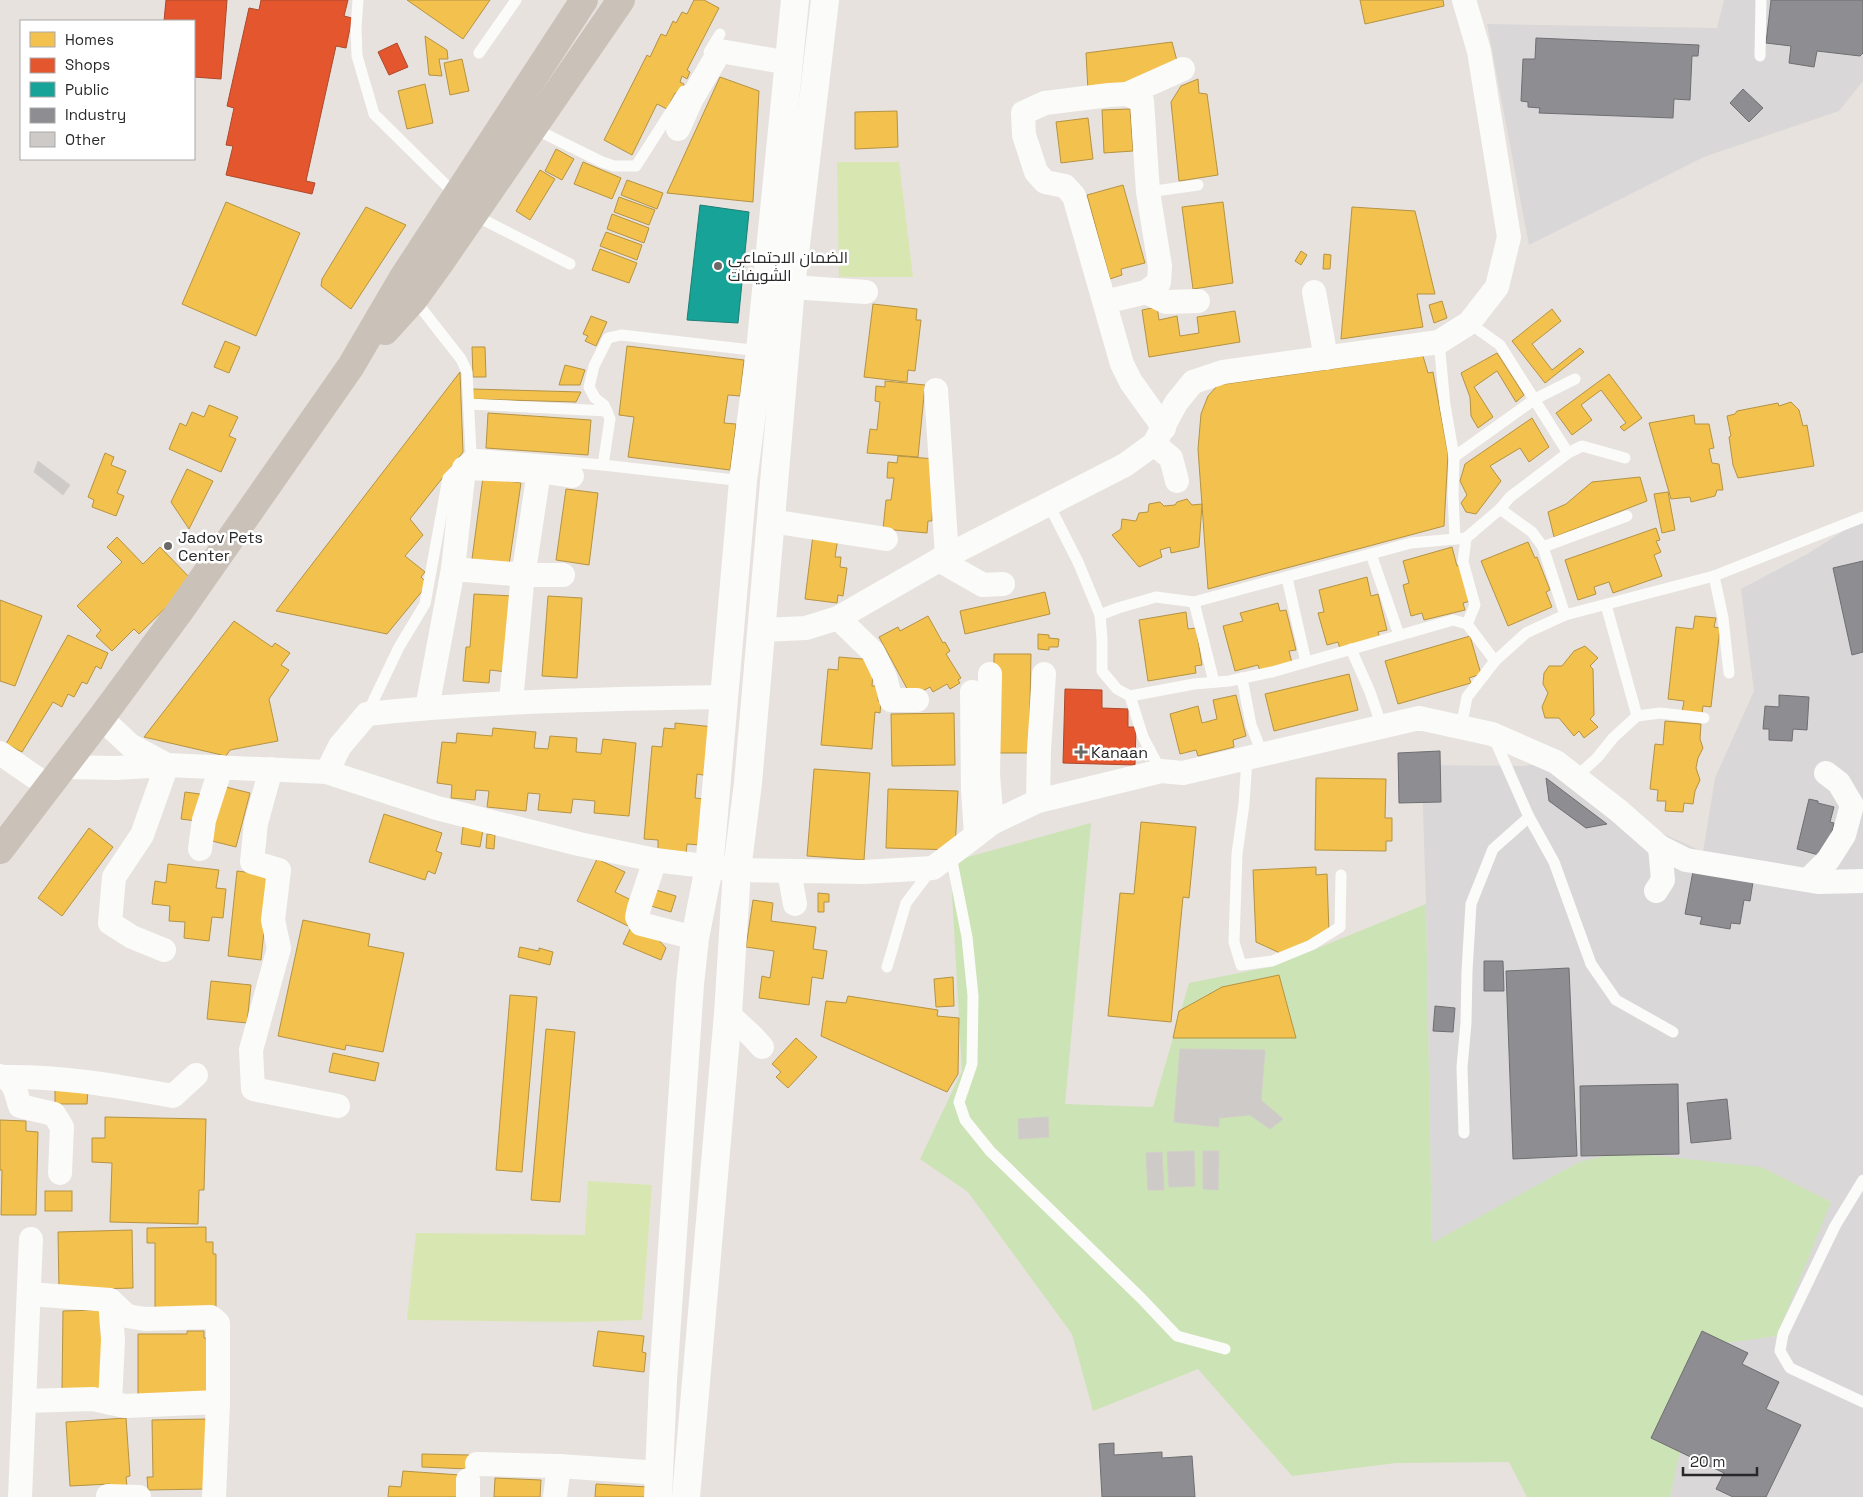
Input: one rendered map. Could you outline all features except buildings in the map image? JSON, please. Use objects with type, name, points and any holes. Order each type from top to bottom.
[{"type":"highway","points":[[408,289],[456,195],[584,0]]},
{"type":"highway","points":[[0,850],[18,829],[180,611],[351,366],[408,289],[474,215],[621,0]]},
{"type":"street","points":[[471,1480],[559,1466],[659,1485],[664,1371],[695,938],[709,867],[743,481],[760,352],[795,0]]},
{"type":"street","points":[[686,1497],[728,1014],[736,870],[748,783],[791,287],[825,0]]},
{"type":"street","points":[[761,630],[806,628],[838,618],[943,558],[1125,465],[1159,436],[1176,403],[1193,382],[1223,372],[1439,342],[1469,323],[1497,287],[1509,237],[1479,51],[1464,0]]},
{"type":"street","points":[[678,129],[692,98],[720,51],[789,63]]},
{"type":"street","points":[[1177,481],[1171,458],[1122,364],[1074,196],[1065,186],[1045,182],[1036,172],[1024,135],[1023,113],[1045,104],[1127,94],[1183,69]]},
{"type":"street","points":[[1104,302],[1146,292],[1159,282],[1160,266],[1148,192],[1142,101],[1127,94]]},
{"type":"street","points":[[791,287],[866,292]]},
{"type":"street","points":[[1146,292],[1166,302],[1198,301]]},
{"type":"street","points":[[1314,292],[1326,358]]},
{"type":"street","points":[[936,390],[943,558]]},
{"type":"street","points":[[426,708],[453,568],[464,468],[539,471],[572,476]]},
{"type":"street","points":[[511,702],[524,574],[539,471]]},
{"type":"street","points":[[771,521],[886,539]]},
{"type":"street","points":[[943,558],[983,585],[1003,584]]},
{"type":"street","points":[[453,568],[563,575]]},
{"type":"street","points":[[838,618],[873,652],[885,677],[891,700],[917,700]]},
{"type":"street","points":[[984,829],[988,775],[990,674]]},
{"type":"street","points":[[1038,801],[1044,674]]},
{"type":"street","points":[[972,692],[973,791],[984,829]]},
{"type":"street","points":[[327,772],[340,746],[367,714],[511,702],[724,698]]},
{"type":"street","points":[[101,718],[130,745],[166,765]]},
{"type":"street","points":[[0,753],[55,777],[116,768],[166,765],[327,772],[437,808],[579,844],[655,860],[736,870],[864,872],[942,862],[984,829],[1038,801],[1161,771],[1183,773],[1419,718],[1492,734],[1556,762],[1620,811],[1660,848],[1686,860],[1808,880],[1863,881]]},
{"type":"street","points":[[164,950],[132,937],[110,923],[114,877],[142,835],[166,765]]},
{"type":"street","points":[[200,849],[204,820],[221,767]]},
{"type":"street","points":[[270,769],[256,824],[252,862],[280,870],[273,920],[279,948],[251,1050],[253,1089],[338,1106]]},
{"type":"street","points":[[1808,880],[1828,860],[1844,835],[1852,805],[1838,783],[1826,773]]},
{"type":"street","points":[[1656,891],[1663,880],[1660,848]]},
{"type":"street","points":[[655,860],[638,908],[638,917],[641,924],[695,938]]},
{"type":"street","points":[[789,871],[794,904]]},
{"type":"street","points":[[728,1014],[762,1048]]},
{"type":"street","points":[[3,1077],[34,1076],[72,1080],[173,1096],[196,1075]]},
{"type":"street","points":[[3,1077],[14,1085],[20,1106],[54,1114],[62,1127],[60,1173]]},
{"type":"street","points":[[20,1497],[31,1239]]},
{"type":"street","points":[[29,1294],[110,1300],[127,1316],[145,1319],[211,1317],[215,1319],[218,1323],[218,1402],[214,1497]]},
{"type":"street","points":[[110,1300],[113,1340],[110,1403]]},
{"type":"street","points":[[24,1401],[93,1399],[125,1406],[218,1402]]},
{"type":"street","points":[[555,1497],[559,1466]]},
{"type":"street","points":[[103,1497],[139,1497]]},
{"type":"lane","points":[[358,0],[357,56],[374,114],[456,195]]},
{"type":"lane","points":[[479,53],[516,0]]},
{"type":"lane","points":[[1760,56],[1762,0]]},
{"type":"lane","points":[[533,128],[602,162],[614,166],[636,166],[720,34]]},
{"type":"lane","points":[[1148,192],[1198,185]]},
{"type":"lane","points":[[474,215],[570,264]]},
{"type":"lane","points":[[367,714],[399,647],[425,604],[448,478],[471,454],[467,372],[460,359],[408,289]]},
{"type":"lane","points":[[1469,323],[1500,345],[1568,453]]},
{"type":"lane","points":[[603,465],[610,419],[604,405],[595,398],[589,387],[594,366],[608,338],[621,335],[760,352]]},
{"type":"lane","points":[[1439,342],[1445,405],[1454,457],[1453,494],[1463,562],[1475,605],[1467,624]]},
{"type":"lane","points":[[1454,457],[1535,399],[1575,379]]},
{"type":"lane","points":[[469,404],[606,411]]},
{"type":"lane","points":[[1100,615],[1156,597],[1194,602],[1411,543],[1460,538],[1500,509],[1510,497],[1568,453],[1582,446],[1625,458]]},
{"type":"lane","points":[[471,454],[603,465],[743,481]]},
{"type":"lane","points":[[1048,503],[1078,562],[1100,615],[1102,671],[1117,689],[1130,696],[1194,684],[1242,678],[1306,662],[1453,620],[1467,624],[1495,661]]},
{"type":"lane","points":[[1500,509],[1532,532],[1543,548],[1565,615]]},
{"type":"lane","points":[[1543,548],[1627,516]]},
{"type":"lane","points":[[1461,728],[1468,697],[1495,661],[1526,633],[1565,615],[1714,576],[1863,517]]},
{"type":"lane","points":[[1371,554],[1398,635]]},
{"type":"lane","points":[[1714,576],[1723,618],[1729,673]]},
{"type":"lane","points":[[1287,578],[1306,662]]},
{"type":"lane","points":[[1194,602],[1214,682]]},
{"type":"lane","points":[[1606,605],[1637,716]]},
{"type":"lane","points":[[1350,649],[1370,692],[1382,727]]},
{"type":"lane","points":[[1242,678],[1251,725],[1254,756],[1244,804],[1237,854],[1234,942],[1240,965],[1272,961],[1311,944],[1340,927],[1341,874]]},
{"type":"lane","points":[[1130,696],[1143,737],[1161,771]]},
{"type":"lane","points":[[1576,777],[1597,758],[1612,738],[1637,716],[1660,714],[1704,718]]},
{"type":"lane","points":[[1492,734],[1529,817],[1554,862],[1591,964],[1616,1000],[1673,1032]]},
{"type":"lane","points":[[1464,1133],[1462,1067],[1466,1023],[1471,904],[1493,849],[1529,817]]},
{"type":"lane","points":[[887,967],[906,903],[942,862]]},
{"type":"lane","points":[[942,862],[967,937],[973,996],[972,1064],[959,1102],[966,1120],[990,1151],[1141,1298],[1177,1336],[1225,1349]]},
{"type":"lane","points":[[1863,1180],[1835,1226],[1783,1334],[1780,1351],[1790,1368],[1863,1402]]},
{"type":"shaded area","points":[[1724,0],[1863,0],[1863,81],[1839,111],[1704,157],[1529,245],[1487,24],[1717,28]]},
{"type":"shaded area","points":[[1863,519],[1863,1497],[1670,1497],[1703,1346],[1777,1336],[1831,1201],[1579,1162],[1432,1244],[1422,778],[1424,765],[1522,766],[1544,763],[1588,799],[1703,852],[1715,778],[1754,691],[1741,589],[1807,554]]},
{"type":"green space","points":[[837,162],[899,162],[913,277],[839,277]]},
{"type":"green space","points":[[1091,823],[1065,1104],[1153,1107],[1189,983],[1274,966],[1426,904],[1432,1243],[1579,1162],[1622,1152],[1761,1167],[1831,1202],[1777,1336],[1703,1346],[1670,1497],[1527,1497],[1509,1462],[1396,1463],[1292,1476],[1198,1369],[1093,1411],[1072,1334],[968,1192],[920,1159],[962,1071],[951,876],[957,860]]},
{"type":"green space","points":[[588,1181],[652,1185],[642,1320],[577,1322],[407,1320],[416,1233],[585,1235]]},
{"type":"place","name":"الضمان الاجتماعي الشويفات","points":[[718,266]]},
{"type":"place","name":"Jadov Pets Center","points":[[168,546]]},
{"type":"place","name":"Kanaan","points":[[1081,752]]}]
